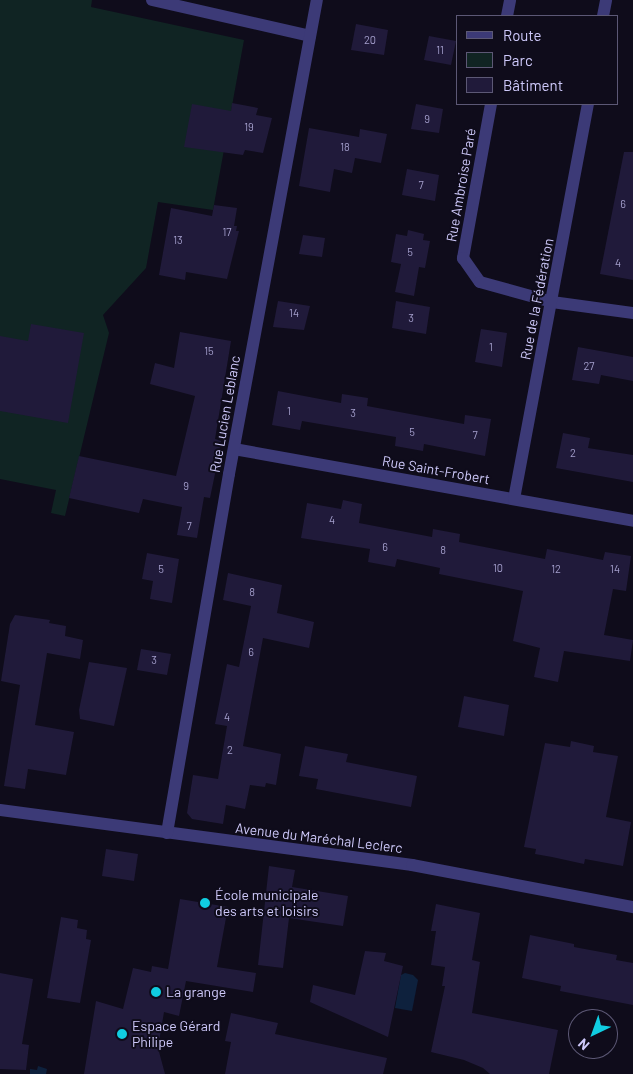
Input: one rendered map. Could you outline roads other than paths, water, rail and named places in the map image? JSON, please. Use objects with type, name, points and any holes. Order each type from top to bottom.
[{"type":"street","points":[[152,0],[310,36]]},
{"type":"street","name":"Rue Lucien Leblanc","points":[[166,833],[234,449],[317,0]]},
{"type":"street","points":[[507,15],[510,0]]},
{"type":"street","points":[[604,15],[606,0]]},
{"type":"street","name":"Rue Ambroise Paré","points":[[491,105],[463,258],[480,282],[552,302]]},
{"type":"street","name":"Rue de la Fédération","points":[[514,498],[588,105]]},
{"type":"street","points":[[552,302],[633,313]]},
{"type":"street","name":"Rue Saint-Frobert","points":[[234,449],[514,498],[633,521]]},
{"type":"street","name":"Avenue du Maréchal Leclerc","points":[[0,810],[412,864],[633,907]]},
{"type":"water","points":[[405,973],[413,975],[418,980],[412,1011],[395,1008],[401,975]]},
{"type":"water","points":[[38,1066],[47,1069],[46,1074],[30,1074],[30,1069],[37,1070]]},
{"type":"place","name":"École municipale des arts et loisirs","points":[[205,903]]},
{"type":"place","name":"La grange","points":[[156,992]]},
{"type":"place","name":"Espace Gérard Philipe","points":[[122,1034]]}]
